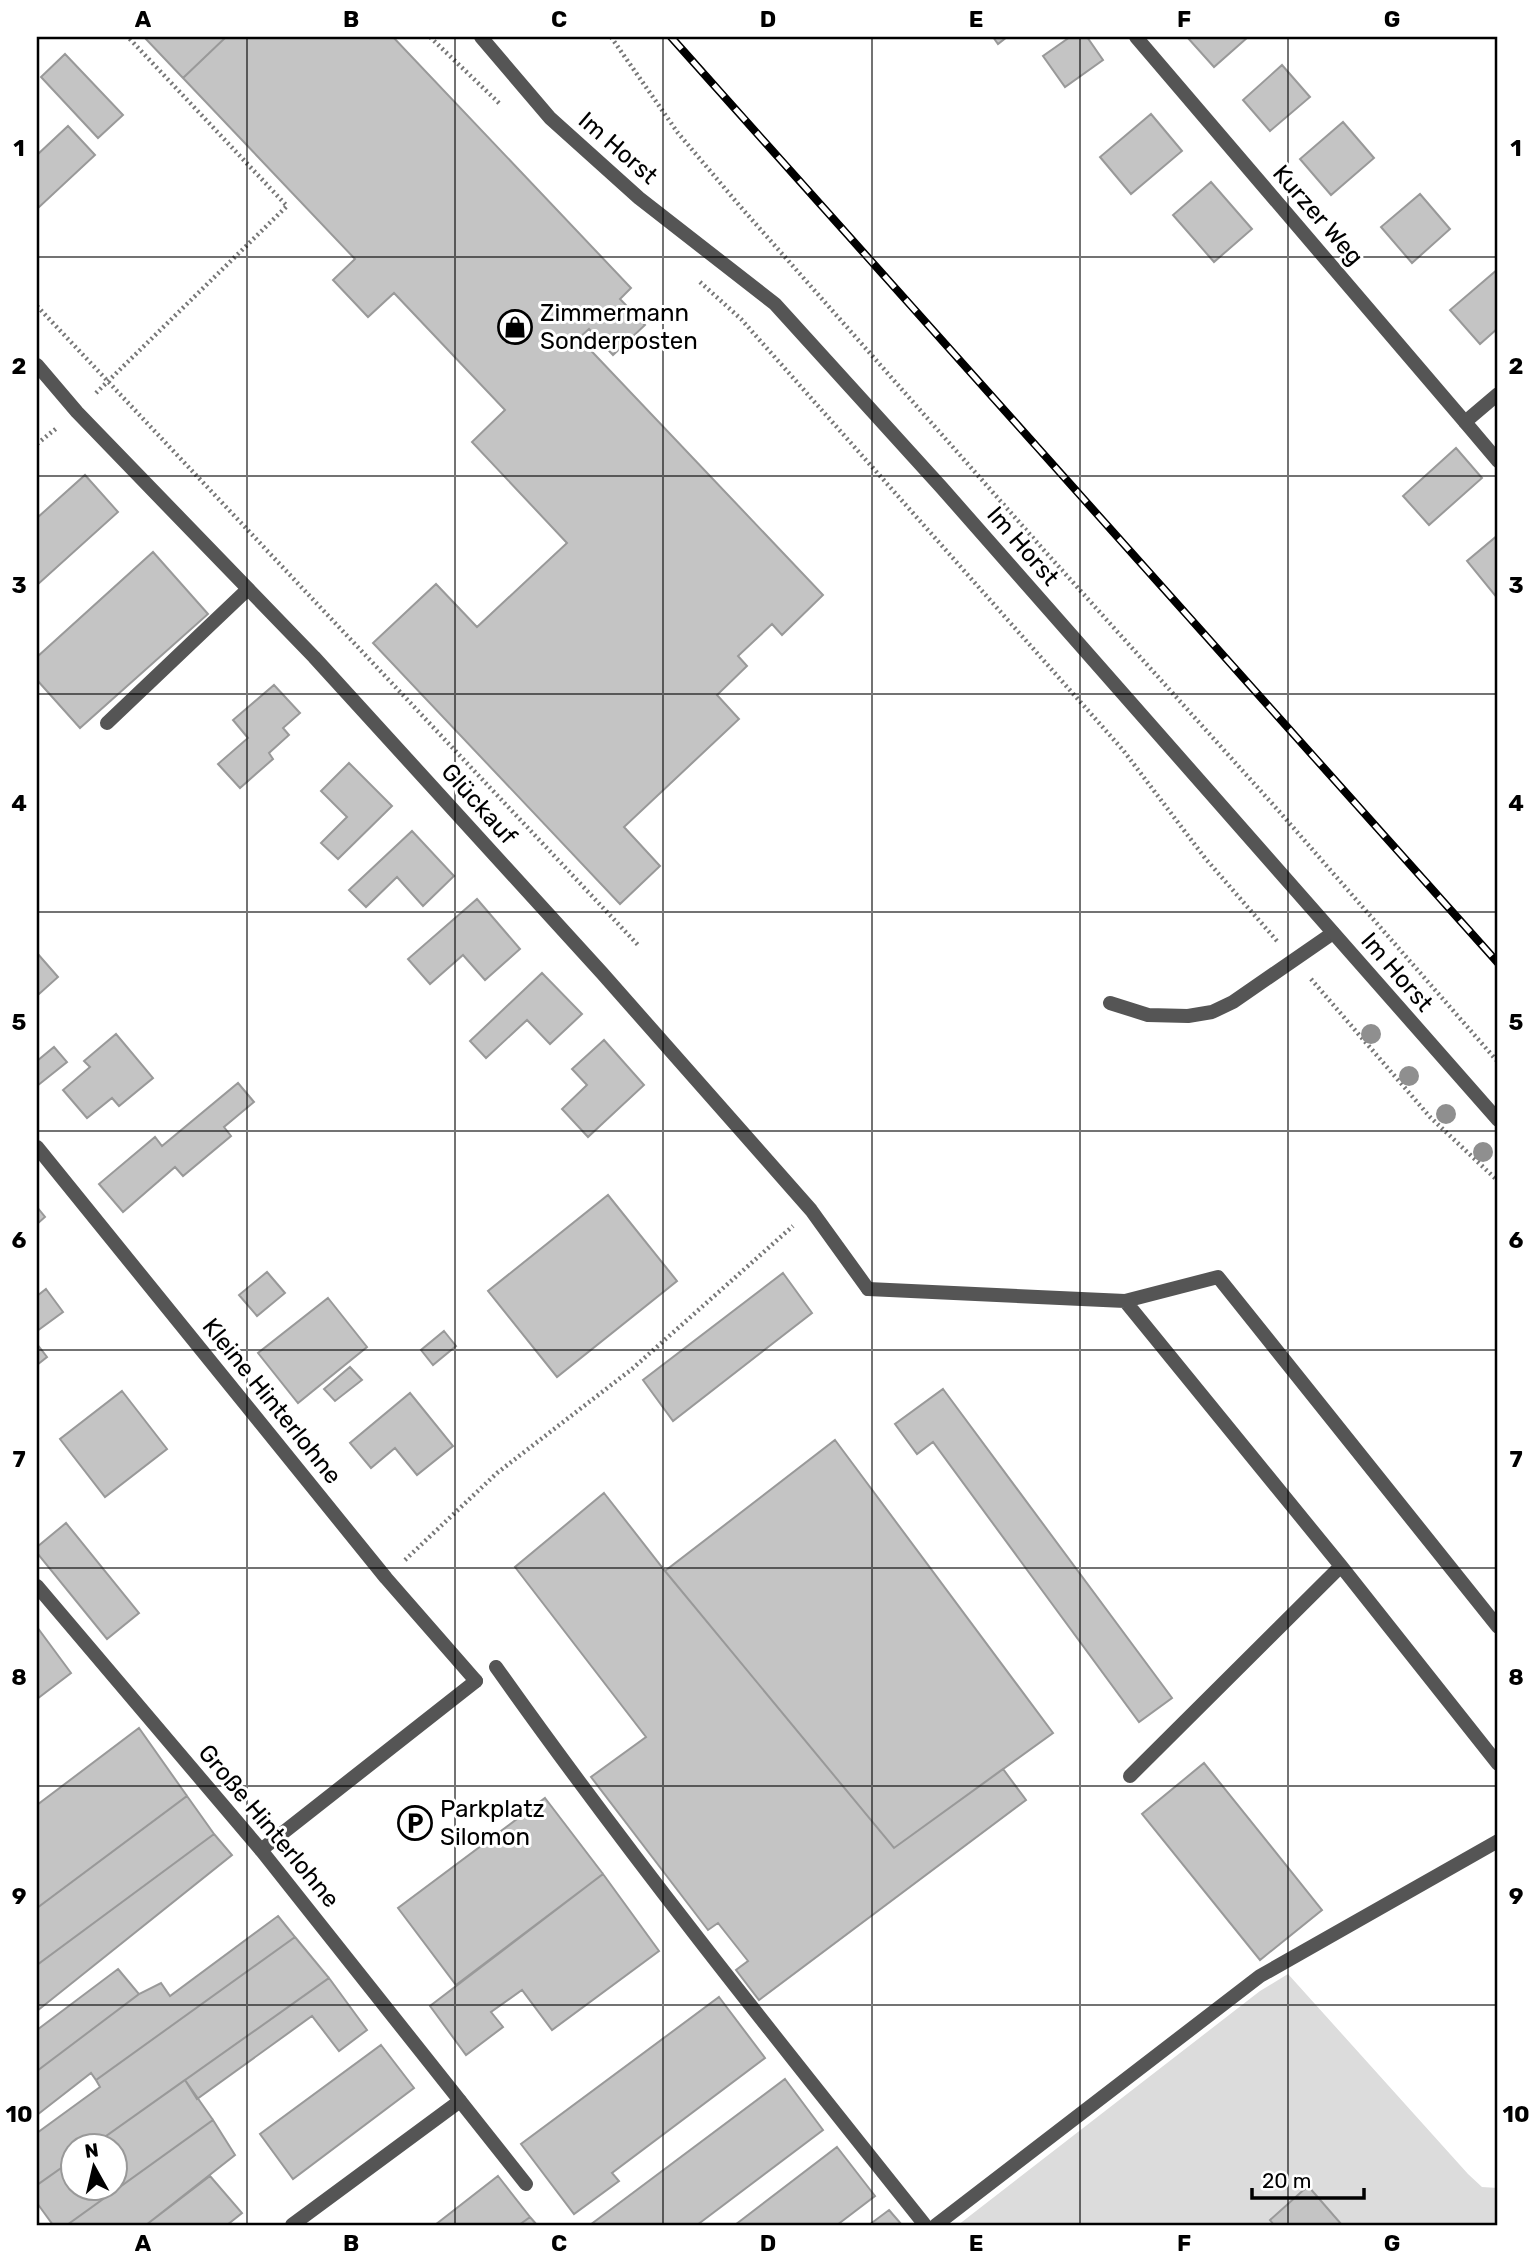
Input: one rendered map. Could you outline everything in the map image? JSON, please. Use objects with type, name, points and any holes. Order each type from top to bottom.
[{"type":"street","name":"Im Horst","points":[[481,37],[550,118],[639,198],[775,304],[942,488],[1498,1120]]},
{"type":"street","name":"Kurzer Weg","points":[[1136,37],[1498,461]]},
{"type":"street","name":"Glückauf","points":[[37,365],[77,412],[314,657],[602,973],[811,1210],[868,1289],[1125,1301]]},
{"type":"street","points":[[1465,422],[1498,394]]},
{"type":"street","points":[[107,723],[248,589]]},
{"type":"street","points":[[1110,1003],[1148,1015],[1188,1016],[1212,1012],[1233,1002],[1333,933]]},
{"type":"street","name":"Kleine Hinterlohne","points":[[37,1147],[386,1578],[475,1681],[261,1850]]},
{"type":"street","points":[[1498,1628],[1219,1277],[1125,1301],[1498,1764]]},
{"type":"street","points":[[1130,1776],[1341,1566]]},
{"type":"street","name":"Große Hinterlohne","points":[[37,1586],[261,1850],[526,2184]]},
{"type":"street","points":[[496,1667],[580,1786],[684,1922],[925,2225]]},
{"type":"street","points":[[936,2225],[1260,1976],[1498,1841]]},
{"type":"street","points":[[292,2225],[460,2101]]},
{"type":"path","points":[[77,412],[287,206],[128,37]]},
{"type":"path","points":[[430,37],[503,107]]},
{"type":"path","points":[[611,37],[678,133],[739,205],[1277,809],[1498,1062]]},
{"type":"path","points":[[696,278],[741,319],[1123,750],[1205,858],[1430,1116],[1498,1181]]},
{"type":"path","points":[[37,306],[639,946]]},
{"type":"path","points":[[386,1578],[497,1473],[632,1368],[811,1210]]},
{"type":"shaded area","points":[[1288,1974],[1468,2174],[1482,2187],[1498,2188],[1498,2225],[958,2225],[1260,1991]]},
{"type":"building","points":[[144,37],[226,37],[183,78]]},
{"type":"building","points":[[226,37],[393,37],[631,288],[620,299],[645,325],[613,355],[589,329],[579,338],[823,595],[782,635],[772,624],[738,656],[747,666],[717,695],[739,719],[624,827],[660,866],[620,904],[373,643],[436,584],[477,627],[567,543],[472,442],[505,410],[394,293],[368,317],[333,280],[355,259],[183,78]]},
{"type":"building","points":[[993,37],[1007,37],[998,44]]},
{"type":"building","points":[[1070,37],[1087,37],[1103,60],[1065,87],[1043,56]]},
{"type":"building","points":[[1187,37],[1248,37],[1214,67]]},
{"type":"building","points":[[65,54],[123,115],[98,138],[41,77]]},
{"type":"building","points":[[1282,65],[1310,97],[1270,131],[1243,100]]},
{"type":"building","points":[[1151,114],[1182,151],[1131,194],[1100,157]]},
{"type":"building","points":[[1343,122],[1374,158],[1331,195],[1300,159]]},
{"type":"building","points":[[68,126],[95,155],[37,209],[37,155]]},
{"type":"building","points":[[1211,182],[1252,229],[1214,262],[1173,215]]},
{"type":"building","points":[[1420,194],[1450,229],[1412,263],[1381,227]]},
{"type":"building","points":[[1498,269],[1498,328],[1480,344],[1450,310]]},
{"type":"building","points":[[1456,448],[1482,478],[1429,525],[1403,496]]},
{"type":"building","points":[[85,475],[118,512],[37,585],[37,518]]},
{"type":"building","points":[[1498,535],[1498,599],[1467,561]]},
{"type":"building","points":[[153,552],[208,614],[80,728],[37,680],[37,657]]},
{"type":"building","points":[[274,685],[300,713],[283,728],[289,735],[269,753],[273,759],[240,788],[218,764],[248,738],[233,720]]},
{"type":"building","points":[[349,763],[392,806],[338,859],[321,843],[347,817],[321,791]]},
{"type":"building","points":[[412,831],[454,876],[423,906],[397,877],[366,907],[349,890]]},
{"type":"building","points":[[477,899],[520,949],[485,980],[463,955],[430,984],[408,959]]},
{"type":"building","points":[[37,953],[58,977],[39,994],[37,991]]},
{"type":"building","points":[[542,973],[582,1014],[550,1044],[527,1020],[486,1058],[470,1041]]},
{"type":"building","points":[[116,1034],[153,1078],[119,1106],[112,1098],[87,1118],[63,1090],[90,1067],[84,1061]]},
{"type":"building","points":[[604,1040],[644,1085],[588,1137],[562,1109],[587,1085],[572,1069]]},
{"type":"building","points":[[54,1047],[67,1062],[37,1086],[37,1061]]},
{"type":"building","points":[[238,1083],[254,1102],[224,1127],[231,1136],[183,1176],[175,1167],[123,1212],[99,1184],[155,1137],[162,1146]]},
{"type":"building","points":[[608,1195],[677,1281],[557,1377],[488,1291]]},
{"type":"building","points":[[37,1207],[45,1217],[37,1224]]},
{"type":"building","points":[[267,1272],[285,1293],[257,1316],[239,1295]]},
{"type":"building","points":[[783,1273],[812,1313],[673,1421],[643,1380]]},
{"type":"building","points":[[46,1289],[63,1312],[37,1331],[37,1296]]},
{"type":"building","points":[[328,1298],[367,1347],[298,1403],[258,1353]]},
{"type":"building","points":[[444,1331],[456,1346],[433,1365],[421,1350]]},
{"type":"building","points":[[37,1344],[47,1357],[37,1365]]},
{"type":"building","points":[[350,1367],[362,1380],[335,1401],[324,1389]]},
{"type":"building","points":[[943,1389],[1172,1698],[1139,1722],[933,1442],[917,1454],[895,1424]]},
{"type":"building","points":[[122,1391],[167,1449],[105,1497],[60,1439]]},
{"type":"building","points":[[410,1393],[453,1446],[417,1475],[395,1448],[371,1468],[350,1443]]},
{"type":"building","points":[[835,1440],[1053,1733],[894,1848],[665,1571]]},
{"type":"building","points":[[604,1493],[665,1571],[894,1848],[1003,1769],[1026,1800],[759,2000],[736,1970],[748,1961],[718,1923],[708,1930],[591,1777],[646,1737],[515,1567]]},
{"type":"building","points":[[66,1523],[139,1613],[107,1639],[37,1553],[37,1547]]},
{"type":"building","points":[[37,1627],[71,1673],[37,1699]]},
{"type":"building","points":[[139,1728],[187,1796],[37,1908],[37,1805]]},
{"type":"building","points":[[1204,1763],[1322,1910],[1260,1960],[1142,1814]]},
{"type":"building","points":[[187,1796],[214,1834],[37,1965],[37,1908]]},
{"type":"building","points":[[545,1798],[603,1874],[456,1985],[398,1908]]},
{"type":"building","points":[[214,1834],[232,1855],[37,2011],[37,1965]]},
{"type":"building","points":[[603,1874],[659,1951],[552,2030],[522,1990],[491,2012],[503,2027],[466,2055],[430,2006]]},
{"type":"building","points":[[278,1916],[295,1937],[96,2080],[91,2073],[37,2115],[37,2071],[139,1994],[161,1983],[170,1996]]},
{"type":"building","points":[[295,1937],[329,1978],[112,2132],[60,2132],[60,2169],[37,2185],[37,2133],[100,2087],[96,2080]]},
{"type":"building","points":[[118,1969],[139,1994],[37,2071],[37,2030]]},
{"type":"building","points":[[329,1978],[367,2030],[339,2051],[312,2016],[197,2099],[185,2080]]},
{"type":"building","points":[[719,1997],[765,2058],[612,2173],[619,2181],[574,2214],[521,2144]]},
{"type":"building","points":[[381,2045],[414,2088],[293,2179],[260,2134]]},
{"type":"building","points":[[785,2079],[823,2130],[697,2225],[590,2225]]},
{"type":"building","points":[[185,2080],[213,2120],[130,2180],[130,2132],[112,2132]]},
{"type":"building","points":[[213,2120],[235,2155],[146,2225],[67,2225],[99,2202],[130,2202],[130,2180]]},
{"type":"building","points":[[837,2147],[875,2196],[837,2225],[735,2225]]},
{"type":"building","points":[[60,2169],[60,2202],[99,2202],[67,2225],[53,2225],[37,2203],[37,2185]]},
{"type":"building","points":[[210,2176],[242,2213],[227,2225],[146,2225]]},
{"type":"building","points":[[498,2176],[530,2217],[519,2225],[435,2225]]},
{"type":"building","points":[[1308,2186],[1342,2225],[1274,2225],[1270,2220]]},
{"type":"building","points":[[889,2210],[902,2225],[869,2225]]},
{"type":"building","points":[[530,2217],[537,2225],[519,2225]]},
{"type":"railway","points":[[671,37],[1498,963]]},
{"type":"place","name":"Zimmermann Sonderposten","points":[[515,327]]},
{"type":"place","name":"Parkplatz Silomon","points":[[415,1823]]}]
